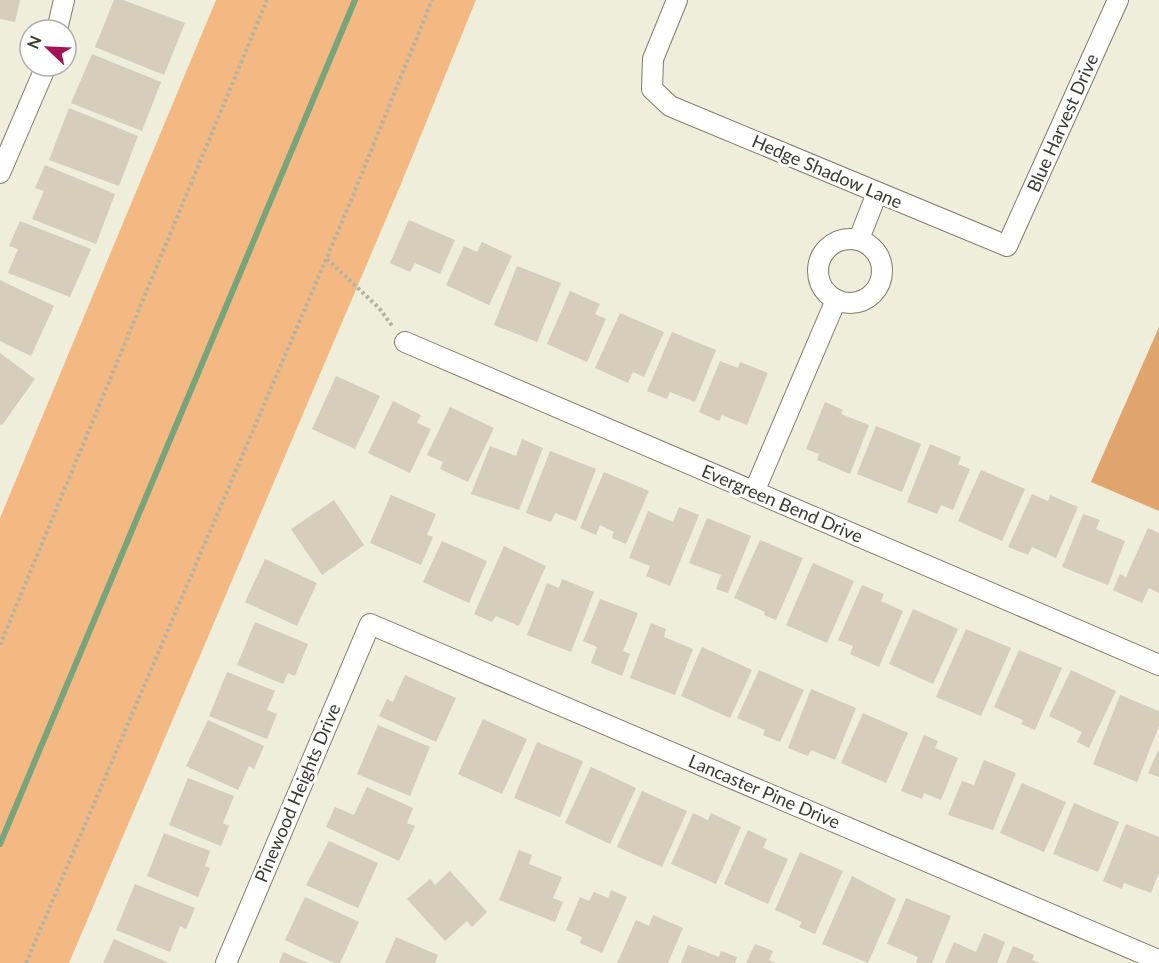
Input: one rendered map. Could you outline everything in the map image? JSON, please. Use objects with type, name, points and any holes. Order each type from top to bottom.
[{"type":"street","points":[[60,18],[64,0]]},
{"type":"street","name":"Hedge Shadow Lane","points":[[677,0],[653,59],[652,89],[670,106],[1007,246]]},
{"type":"street","name":"Blue Harvest Drive","points":[[1007,246],[1118,0]]},
{"type":"street","points":[[0,173],[41,78]]},
{"type":"street","points":[[859,239],[877,193]]},
{"type":"street","points":[[859,239],[876,252],[881,261],[880,282],[867,299],[857,303],[836,300],[821,286],[818,265],[828,247],[837,241],[859,239]]},
{"type":"street","points":[[754,492],[836,300]]},
{"type":"street","name":"Evergreen Bend Drive","points":[[405,342],[1159,665]]},
{"type":"street","name":"Lancaster Pine Drive","points":[[369,624],[1158,960]]},
{"type":"street","name":"Pinewood Heights Drive","points":[[226,963],[369,624]]},
{"type":"path","points":[[0,645],[267,0]]},
{"type":"path","points":[[26,963],[327,259],[432,0]]},
{"type":"path","points":[[327,259],[379,308],[405,342]]},
{"type":"shaded area","points":[[216,0],[476,0],[401,184],[69,963],[0,963],[0,518]]},
{"type":"shaded area","points":[[1159,327],[1159,511],[1091,482]]},
{"type":"building","points":[[0,0],[20,0],[15,22],[0,19]]},
{"type":"building","points":[[114,0],[123,0],[185,23],[164,75],[95,47]]},
{"type":"building","points":[[92,54],[161,82],[142,131],[71,103]]},
{"type":"building","points":[[69,108],[138,136],[119,186],[49,160]]},
{"type":"building","points":[[45,165],[115,194],[96,244],[32,219],[44,191],[35,188]]},
{"type":"building","points":[[409,220],[455,240],[440,274],[415,263],[410,272],[390,263]]},
{"type":"building","points":[[20,221],[91,249],[70,297],[8,273],[18,249],[9,246]]},
{"type":"building","points":[[482,242],[512,256],[489,305],[446,285],[464,246],[477,252]]},
{"type":"building","points":[[517,266],[561,283],[537,342],[494,325]]},
{"type":"building","points":[[0,280],[54,306],[31,356],[0,341]]},
{"type":"building","points":[[570,291],[600,304],[595,314],[606,319],[587,362],[547,344]]},
{"type":"building","points":[[620,313],[664,332],[644,377],[633,372],[628,383],[595,368]]},
{"type":"building","points":[[672,332],[716,350],[695,402],[670,392],[667,399],[647,391]]},
{"type":"building","points":[[0,353],[35,379],[2,425],[0,424]]},
{"type":"building","points":[[720,361],[738,368],[740,362],[768,373],[747,425],[722,415],[719,421],[699,412]]},
{"type":"building","points":[[336,376],[380,396],[355,449],[312,429]]},
{"type":"building","points":[[393,401],[421,415],[417,423],[431,429],[410,473],[368,453]]},
{"type":"building","points":[[825,402],[843,410],[841,414],[869,425],[850,474],[817,460],[819,454],[806,449]]},
{"type":"building","points":[[450,407],[494,428],[468,482],[440,469],[443,462],[427,455]]},
{"type":"building","points":[[876,426],[921,444],[902,492],[857,474]]},
{"type":"building","points":[[522,439],[543,448],[519,510],[471,494],[490,446],[516,456]]},
{"type":"building","points":[[930,444],[961,457],[958,464],[970,469],[953,510],[941,505],[937,514],[907,502]]},
{"type":"building","points":[[550,451],[596,469],[576,521],[555,513],[551,522],[526,513]]},
{"type":"building","points":[[981,470],[1025,489],[1002,541],[958,521]]},
{"type":"building","points":[[604,472],[649,491],[626,544],[612,538],[614,532],[600,525],[596,535],[580,528]]},
{"type":"building","points":[[1032,494],[1048,501],[1050,495],[1078,507],[1056,558],[1032,547],[1028,555],[1008,547]]},
{"type":"building","points":[[391,495],[436,514],[427,535],[433,537],[421,565],[370,543]]},
{"type":"building","points":[[334,500],[364,545],[322,575],[291,529]]},
{"type":"building","points":[[679,507],[699,515],[670,586],[646,576],[650,566],[629,558],[648,511],[673,522]]},
{"type":"building","points":[[1083,514],[1100,520],[1096,529],[1125,541],[1108,585],[1062,567]]},
{"type":"building","points":[[707,518],[751,536],[728,593],[716,589],[721,575],[689,563]]},
{"type":"building","points":[[1148,528],[1159,533],[1159,593],[1149,588],[1142,603],[1113,590],[1120,574],[1126,577]]},
{"type":"building","points":[[760,540],[803,558],[776,620],[764,615],[765,612],[734,598]]},
{"type":"building","points":[[442,541],[487,561],[469,603],[423,582]]},
{"type":"building","points":[[504,546],[546,566],[519,626],[496,616],[492,622],[474,614]]},
{"type":"building","points":[[265,559],[317,583],[297,626],[245,602]]},
{"type":"building","points":[[813,563],[854,581],[827,643],[786,625]]},
{"type":"building","points":[[562,579],[594,592],[571,652],[527,635],[547,583],[559,588]]},
{"type":"building","points":[[862,585],[884,594],[881,601],[903,611],[879,667],[850,654],[853,646],[838,640]]},
{"type":"building","points":[[600,599],[638,613],[623,651],[630,654],[622,676],[591,663],[597,647],[583,641]]},
{"type":"building","points":[[913,609],[958,629],[933,684],[889,664]]},
{"type":"building","points":[[255,622],[308,644],[295,676],[288,673],[283,684],[237,665]]},
{"type":"building","points":[[651,623],[666,629],[664,637],[693,649],[675,695],[630,678]]},
{"type":"building","points":[[966,629],[1011,648],[981,716],[936,697]]},
{"type":"building","points":[[702,647],[752,670],[730,718],[681,696]]},
{"type":"building","points":[[1019,650],[1062,668],[1035,730],[1021,724],[1023,720],[994,707]]},
{"type":"building","points":[[759,670],[804,690],[780,742],[763,735],[765,730],[737,718]]},
{"type":"building","points":[[1071,670],[1116,691],[1089,748],[1077,742],[1082,732],[1049,716]]},
{"type":"building","points":[[227,672],[275,691],[267,710],[277,714],[267,739],[209,716]]},
{"type":"building","points":[[405,675],[456,698],[436,742],[379,716],[387,699],[393,702]]},
{"type":"building","points":[[811,689],[856,708],[835,760],[811,750],[808,756],[788,748]]},
{"type":"building","points":[[1120,695],[1159,711],[1159,726],[1137,782],[1093,764]]},
{"type":"building","points":[[863,713],[908,733],[886,783],[841,763]]},
{"type":"building","points":[[483,719],[527,739],[502,794],[458,774]]},
{"type":"building","points":[[208,720],[264,746],[254,769],[249,766],[238,790],[186,766]]},
{"type":"building","points":[[378,725],[430,747],[410,796],[357,774]]},
{"type":"building","points":[[924,735],[938,741],[935,748],[958,758],[941,800],[924,793],[922,799],[901,791]]},
{"type":"building","points":[[537,742],[583,761],[560,817],[514,798]]},
{"type":"building","points":[[1159,749],[1159,777],[1148,773]]},
{"type":"building","points":[[984,760],[1016,773],[993,830],[948,815],[962,781],[974,785]]},
{"type":"building","points":[[591,767],[636,788],[610,844],[565,823]]},
{"type":"building","points":[[188,778],[234,796],[223,823],[229,826],[221,846],[169,825]]},
{"type":"building","points":[[1022,783],[1066,802],[1044,852],[1000,833]]},
{"type":"building","points":[[367,787],[413,808],[407,823],[415,826],[399,861],[326,827],[335,807],[354,815]]},
{"type":"building","points":[[642,791],[687,811],[662,867],[617,847]]},
{"type":"building","points":[[1074,803],[1119,822],[1098,872],[1053,854]]},
{"type":"building","points":[[693,813],[708,820],[711,813],[741,827],[716,884],[671,864]]},
{"type":"building","points":[[1126,824],[1159,837],[1159,872],[1151,893],[1124,883],[1122,889],[1103,881]]},
{"type":"building","points":[[748,830],[767,839],[763,848],[788,859],[768,904],[724,884]]},
{"type":"building","points":[[164,833],[210,851],[205,866],[210,868],[198,897],[147,876]]},
{"type":"building","points":[[329,841],[378,863],[358,908],[306,885]]},
{"type":"building","points":[[519,850],[532,855],[529,864],[562,877],[553,898],[563,902],[555,922],[499,900]]},
{"type":"building","points":[[800,852],[843,871],[815,934],[799,927],[802,922],[775,910]]},
{"type":"building","points":[[450,871],[487,912],[472,927],[467,921],[445,941],[407,899],[430,879],[435,885]]},
{"type":"building","points":[[852,876],[896,899],[868,963],[822,944]]},
{"type":"building","points":[[135,884],[195,908],[186,929],[180,926],[170,952],[116,930]]},
{"type":"building","points":[[611,890],[627,897],[602,953],[580,943],[582,937],[566,930],[580,897],[589,901],[594,892],[608,898]]},
{"type":"building","points":[[305,897],[359,922],[340,963],[334,963],[285,940]]},
{"type":"building","points":[[906,898],[951,916],[932,963],[916,963],[918,957],[887,944]]},
{"type":"building","points":[[653,915],[683,928],[668,963],[617,963],[636,920],[649,926]]},
{"type":"building","points":[[984,933],[1005,942],[997,963],[945,963],[954,942],[976,952]]},
{"type":"building","points":[[396,937],[438,955],[435,963],[385,963]]},
{"type":"building","points":[[114,939],[169,963],[103,963]]},
{"type":"building","points":[[755,944],[773,951],[769,960],[776,963],[746,963]]},
{"type":"building","points":[[688,945],[719,957],[721,951],[737,957],[735,963],[681,963]]},
{"type":"building","points":[[1013,946],[1034,955],[1032,960],[1040,963],[1006,963]]},
{"type":"building","points":[[283,952],[308,963],[279,963]]},
{"type":"waterway","points":[[0,844],[355,0]]}]
